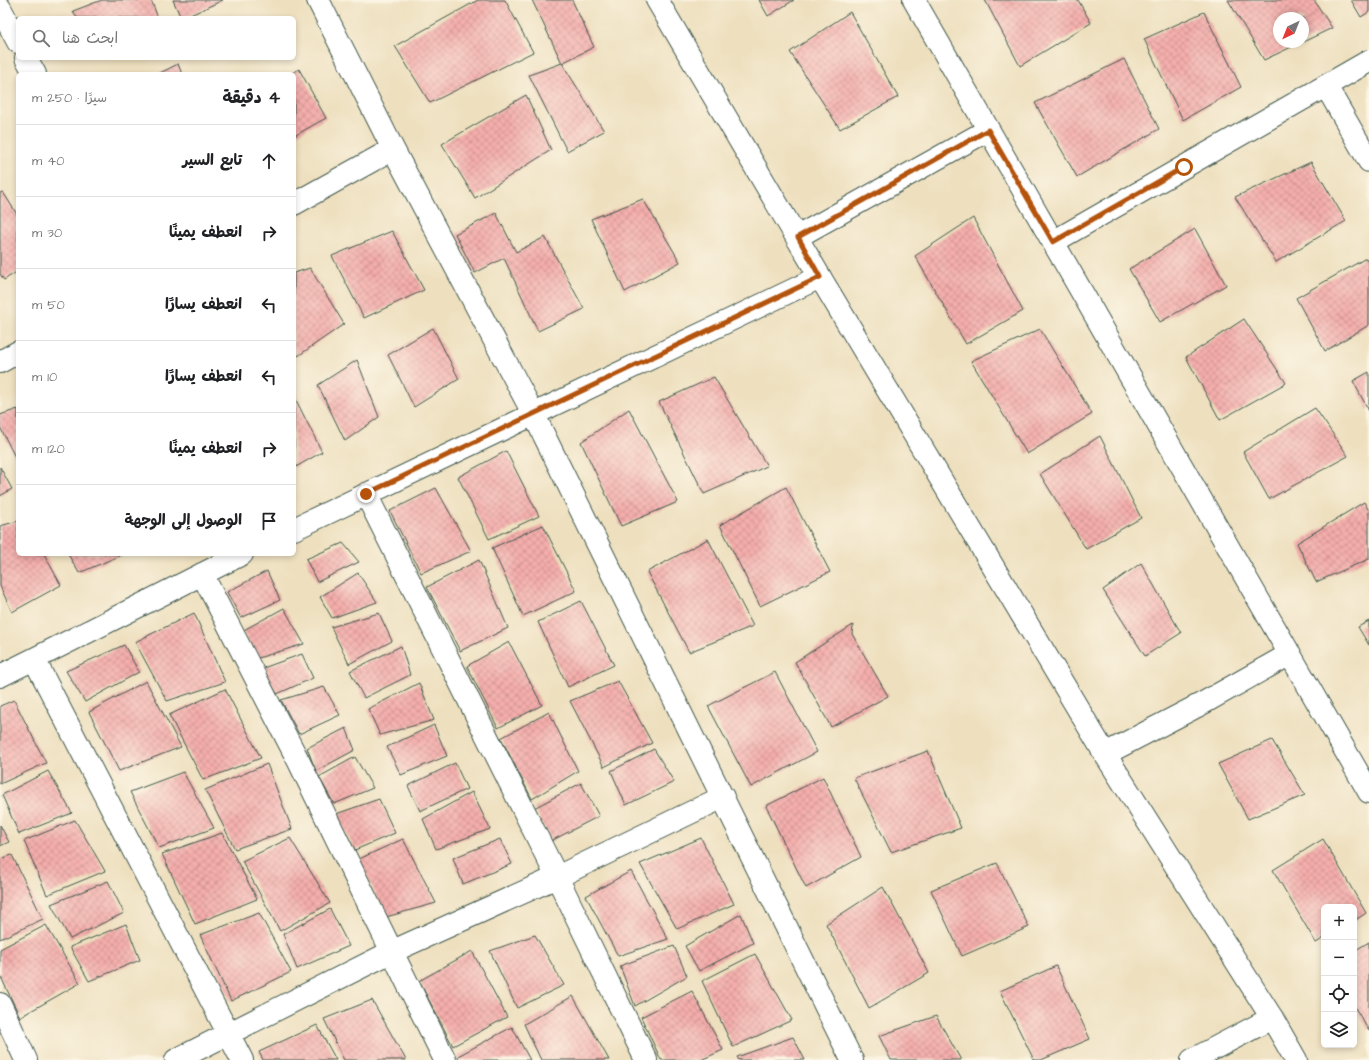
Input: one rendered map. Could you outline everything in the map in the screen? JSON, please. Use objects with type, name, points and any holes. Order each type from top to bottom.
[{"type":"street","points":[[318,0],[393,149],[534,415],[852,1060]]},
{"type":"street","points":[[657,0],[798,237],[820,277],[1106,754],[1272,1018],[1296,1060]]},
{"type":"street","points":[[914,0],[1369,792]]},
{"type":"street","points":[[0,8],[16,38]]},
{"type":"street","points":[[27,60],[34,72]]},
{"type":"street","points":[[1053,242],[1369,61]]},
{"type":"street","points":[[1326,86],[1369,161]]},
{"type":"street","points":[[798,237],[988,130]]},
{"type":"street","points":[[296,203],[393,149]]},
{"type":"street","points":[[296,528],[820,277]]},
{"type":"street","points":[[0,362],[16,353]]},
{"type":"street","points":[[366,494],[646,1060]]},
{"type":"street","points":[[0,676],[238,556]]},
{"type":"street","points":[[202,574],[298,760],[446,1060]]},
{"type":"street","points":[[1106,754],[1205,702],[1290,654]]},
{"type":"street","points":[[34,659],[242,1060]]},
{"type":"street","points":[[176,1060],[229,1035],[392,952],[557,878],[723,797]]},
{"type":"street","points":[[0,1004],[26,1060]]},
{"type":"street","points":[[1192,1060],[1272,1018]]},
{"type":"building","points":[[102,0],[151,0],[157,16],[76,16],[73,11]]},
{"type":"building","points":[[173,0],[223,0],[188,16],[180,16]]},
{"type":"building","points":[[478,0],[505,0],[533,52],[430,103],[395,46]]},
{"type":"building","points":[[532,0],[572,0],[594,47],[562,63]]},
{"type":"building","points":[[759,0],[794,0],[768,16]]},
{"type":"building","points":[[985,0],[1078,0],[1091,23],[1020,66]]},
{"type":"building","points":[[1228,0],[1314,0],[1332,28],[1309,39],[1309,12],[1273,12],[1273,48],[1289,48],[1264,60]]},
{"type":"building","points":[[1351,0],[1369,0],[1369,12],[1361,17]]},
{"type":"building","points":[[850,12],[898,97],[840,129],[790,52]]},
{"type":"building","points":[[1204,12],[1241,87],[1183,120],[1144,39]]},
{"type":"building","points":[[1124,59],[1159,129],[1077,177],[1035,103]]},
{"type":"building","points":[[562,63],[604,131],[567,151],[529,75]]},
{"type":"building","points":[[178,64],[181,72],[162,72]]},
{"type":"building","points":[[299,69],[326,118],[296,135],[296,72],[294,72]]},
{"type":"building","points":[[526,95],[551,150],[475,198],[442,144]]},
{"type":"building","points":[[1311,162],[1346,221],[1276,262],[1235,197]]},
{"type":"building","points":[[3,192],[16,213],[16,272],[4,280],[0,274],[0,193]]},
{"type":"building","points":[[643,199],[680,262],[625,292],[591,219]]},
{"type":"building","points":[[496,213],[516,252],[545,237],[584,309],[538,331],[504,258],[475,273],[455,234]]},
{"type":"building","points":[[973,218],[1023,311],[966,344],[915,256]]},
{"type":"building","points":[[1195,229],[1226,285],[1160,322],[1129,269]]},
{"type":"building","points":[[392,231],[424,290],[364,318],[332,256]]},
{"type":"building","points":[[1366,258],[1369,264],[1369,325],[1325,351],[1296,298]]},
{"type":"building","points":[[310,268],[344,324],[298,356],[296,352],[296,272]]},
{"type":"building","points":[[1244,319],[1286,383],[1220,420],[1186,357]]},
{"type":"building","points":[[433,328],[459,379],[414,407],[388,355]]},
{"type":"building","points":[[1040,329],[1092,414],[1027,454],[971,361]]},
{"type":"building","points":[[357,360],[379,417],[345,441],[318,385]]},
{"type":"building","points":[[1369,372],[1369,411],[1353,381]]},
{"type":"building","points":[[714,377],[767,466],[704,494],[659,402]]},
{"type":"building","points":[[296,400],[322,452],[296,467]]},
{"type":"building","points":[[1315,408],[1348,456],[1269,499],[1243,452]]},
{"type":"building","points":[[629,409],[678,502],[621,526],[581,442]]},
{"type":"building","points":[[16,410],[16,459],[0,427],[0,415]]},
{"type":"building","points":[[1100,436],[1141,518],[1086,549],[1040,474]]},
{"type":"building","points":[[506,451],[539,516],[489,539],[458,477]]},
{"type":"building","points":[[0,467],[12,489],[0,496]]},
{"type":"building","points":[[786,487],[830,572],[760,606],[720,525]]},
{"type":"building","points":[[436,488],[471,551],[421,573],[390,511]]},
{"type":"building","points":[[1364,502],[1369,511],[1369,559],[1316,582],[1297,543]]},
{"type":"building","points":[[16,522],[16,556],[45,556],[61,585],[12,612],[0,586],[0,526]]},
{"type":"building","points":[[543,525],[576,591],[523,616],[492,548]]},
{"type":"building","points":[[708,539],[753,626],[689,652],[647,572]]},
{"type":"building","points":[[343,543],[359,562],[317,582],[306,559]]},
{"type":"building","points":[[69,556],[119,556],[79,573]]},
{"type":"building","points":[[479,560],[508,628],[460,651],[427,587]]},
{"type":"building","points":[[1141,563],[1181,633],[1145,656],[1103,590]]},
{"type":"building","points":[[267,571],[280,600],[241,618],[227,592]]},
{"type":"building","points":[[358,573],[377,602],[332,618],[320,597]]},
{"type":"building","points":[[581,601],[614,665],[568,687],[538,622]]},
{"type":"building","points":[[284,608],[304,644],[258,658],[242,631]]},
{"type":"building","points":[[194,613],[225,682],[167,701],[135,642]]},
{"type":"building","points":[[379,613],[392,641],[349,664],[331,627]]},
{"type":"building","points":[[1369,621],[1369,645],[1358,627]]},
{"type":"building","points":[[853,625],[852,634],[888,696],[831,727],[795,662]]},
{"type":"building","points":[[509,642],[542,705],[498,728],[467,666]]},
{"type":"building","points":[[124,645],[139,672],[85,702],[66,671]]},
{"type":"building","points":[[401,646],[410,675],[364,698],[350,671]]},
{"type":"building","points":[[302,654],[313,678],[277,694],[263,668]]},
{"type":"building","points":[[775,672],[817,752],[751,787],[708,706]]},
{"type":"building","points":[[146,681],[181,747],[119,771],[89,712]]},
{"type":"building","points":[[618,681],[652,743],[604,767],[570,701]]},
{"type":"building","points":[[419,683],[434,720],[380,735],[368,709]]},
{"type":"building","points":[[324,687],[340,715],[299,734],[281,700]]},
{"type":"building","points":[[225,689],[261,758],[203,780],[169,715]]},
{"type":"building","points":[[14,700],[46,763],[0,784],[0,706]]},
{"type":"building","points":[[549,712],[578,771],[532,799],[501,738]]},
{"type":"building","points":[[434,725],[447,756],[401,775],[387,747]]},
{"type":"building","points":[[346,728],[355,750],[316,771],[307,748]]},
{"type":"building","points":[[1272,740],[1305,795],[1248,819],[1218,764]]},
{"type":"building","points":[[654,749],[674,782],[626,805],[611,771]]},
{"type":"building","points":[[928,751],[961,828],[891,852],[854,778]]},
{"type":"building","points":[[355,757],[373,788],[334,804],[319,777]]},
{"type":"building","points":[[455,763],[467,789],[420,811],[408,786]]},
{"type":"building","points":[[267,764],[292,829],[235,849],[205,790]]},
{"type":"building","points":[[48,771],[72,813],[19,834],[2,795]]},
{"type":"building","points":[[183,772],[214,828],[159,848],[130,792]]},
{"type":"building","points":[[823,777],[861,857],[806,888],[766,806]]},
{"type":"building","points":[[581,783],[599,816],[551,841],[534,808]]},
{"type":"building","points":[[472,792],[490,829],[436,849],[423,819]]},
{"type":"building","points":[[379,799],[395,833],[355,850],[336,814]]},
{"type":"building","points":[[75,820],[105,871],[47,895],[24,841]]},
{"type":"building","points":[[0,825],[9,842],[0,846]]},
{"type":"building","points":[[222,833],[257,899],[195,924],[162,854]]},
{"type":"building","points":[[290,838],[330,903],[280,931],[242,861]]},
{"type":"building","points":[[701,838],[734,904],[677,929],[640,864]]},
{"type":"building","points":[[403,839],[436,903],[386,917],[359,859]]},
{"type":"building","points":[[500,839],[512,864],[463,884],[453,858]]},
{"type":"building","points":[[1323,839],[1366,913],[1357,919],[1357,904],[1321,904],[1321,940],[1316,943],[1273,870]]},
{"type":"building","points":[[12,855],[43,919],[0,939],[0,859]]},
{"type":"building","points":[[997,863],[1029,927],[962,956],[931,890]]},
{"type":"building","points":[[631,871],[668,939],[618,956],[586,896]]},
{"type":"building","points":[[108,881],[124,913],[70,939],[51,904]]},
{"type":"building","points":[[883,887],[929,973],[869,1008],[826,924]]},
{"type":"building","points":[[330,909],[349,946],[297,969],[283,934]]},
{"type":"building","points":[[259,913],[291,972],[231,1001],[200,935]]},
{"type":"building","points":[[741,914],[753,943],[699,971],[685,946]]},
{"type":"building","points":[[126,924],[140,960],[89,981],[70,947]]},
{"type":"building","points":[[46,925],[80,983],[20,1017],[0,975],[0,949]]},
{"type":"building","points":[[535,935],[564,985],[517,1008],[490,951]]},
{"type":"building","points":[[1369,942],[1369,1031],[1357,1011],[1357,949]]},
{"type":"building","points":[[674,946],[687,976],[635,1006],[620,966]]},
{"type":"building","points":[[472,951],[507,1017],[453,1046],[419,981]]},
{"type":"building","points":[[755,954],[792,1020],[733,1047],[702,981]]},
{"type":"building","points":[[1056,966],[1090,1039],[1041,1060],[1034,1060],[1000,991]]},
{"type":"building","points":[[692,991],[723,1050],[701,1060],[661,1060],[641,1017]]},
{"type":"building","points":[[573,996],[609,1060],[541,1060],[524,1024]]},
{"type":"building","points":[[372,1000],[406,1060],[344,1060],[324,1019]]},
{"type":"building","points":[[936,1016],[961,1060],[891,1060],[879,1036]]},
{"type":"building","points":[[317,1025],[336,1060],[263,1060],[259,1052]]},
{"type":"building","points":[[512,1027],[530,1060],[459,1060],[458,1056]]},
{"type":"building","points":[[793,1037],[805,1060],[739,1060],[737,1057]]},
{"type":"route","points":[[366,494],[820,277],[798,237],[988,130],[1053,242],[1184,167]]}]
